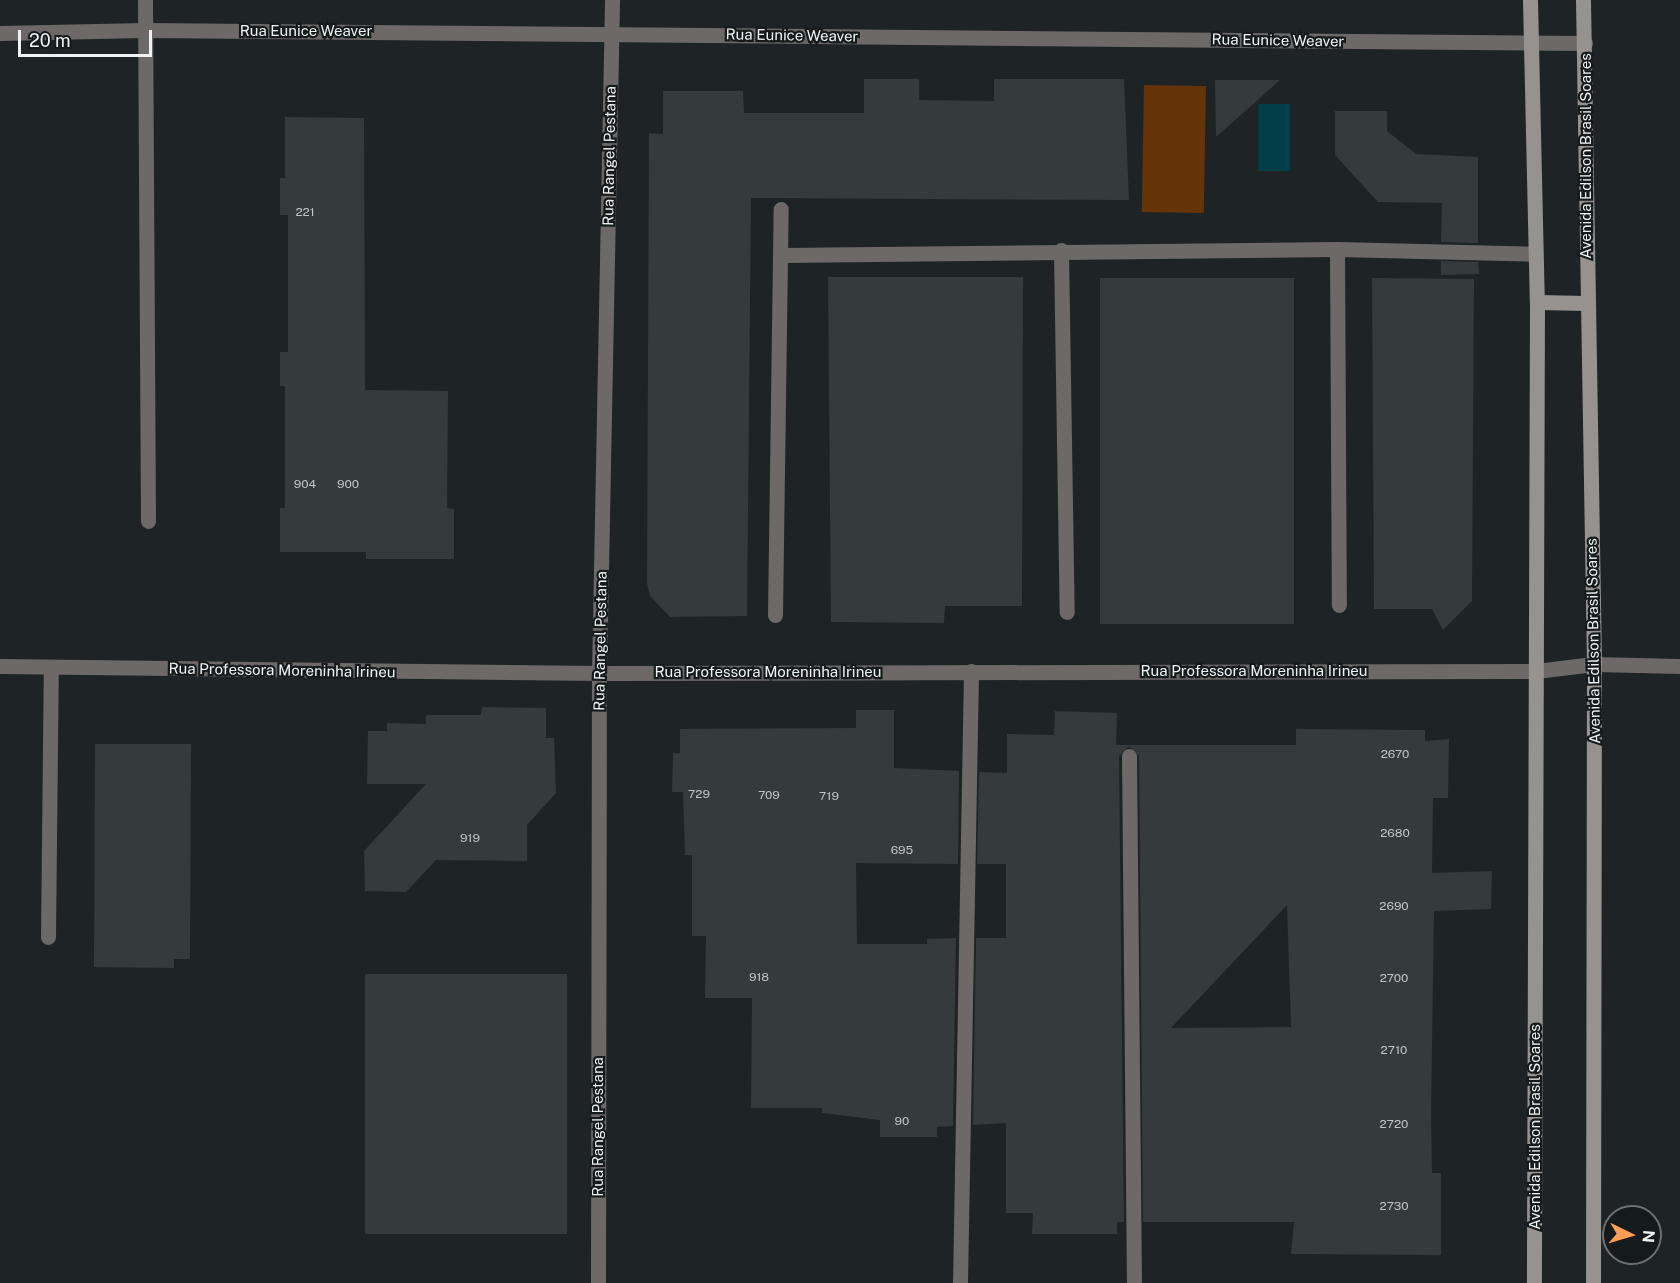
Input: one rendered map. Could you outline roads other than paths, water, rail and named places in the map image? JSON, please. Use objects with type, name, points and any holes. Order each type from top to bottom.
[{"type":"main road","name":"Avenida Edilson Brasil Soares","points":[[1530,0],[1537,302],[1534,1283]]},
{"type":"main road","name":"Avenida Edilson Brasil Soares","points":[[1583,0],[1594,664],[1593,1283]]},
{"type":"main road","points":[[1537,302],[1587,303]]},
{"type":"street","points":[[145,0],[148,521]]},
{"type":"street","name":"Rua Rangel Pestana","points":[[598,1283],[599,673],[612,0]]},
{"type":"street","name":"Rua Eunice Weaver","points":[[0,33],[145,30],[1585,43]]},
{"type":"street","points":[[775,615],[781,209]]},
{"type":"street","points":[[781,255],[1061,250],[1337,249],[1535,254]]},
{"type":"street","points":[[1337,249],[1340,605]]},
{"type":"street","points":[[1061,250],[1067,612]]},
{"type":"street","name":"Rua Professora Moreninha Irineu","points":[[0,666],[599,673],[1536,671],[1594,664],[1680,666]]},
{"type":"street","points":[[48,937],[51,668]]},
{"type":"street","points":[[960,1283],[971,671]]},
{"type":"street","points":[[1129,756],[1134,1283]]},
{"type":"water","points":[[1258,104],[1290,104],[1290,171],[1258,171]]}]
